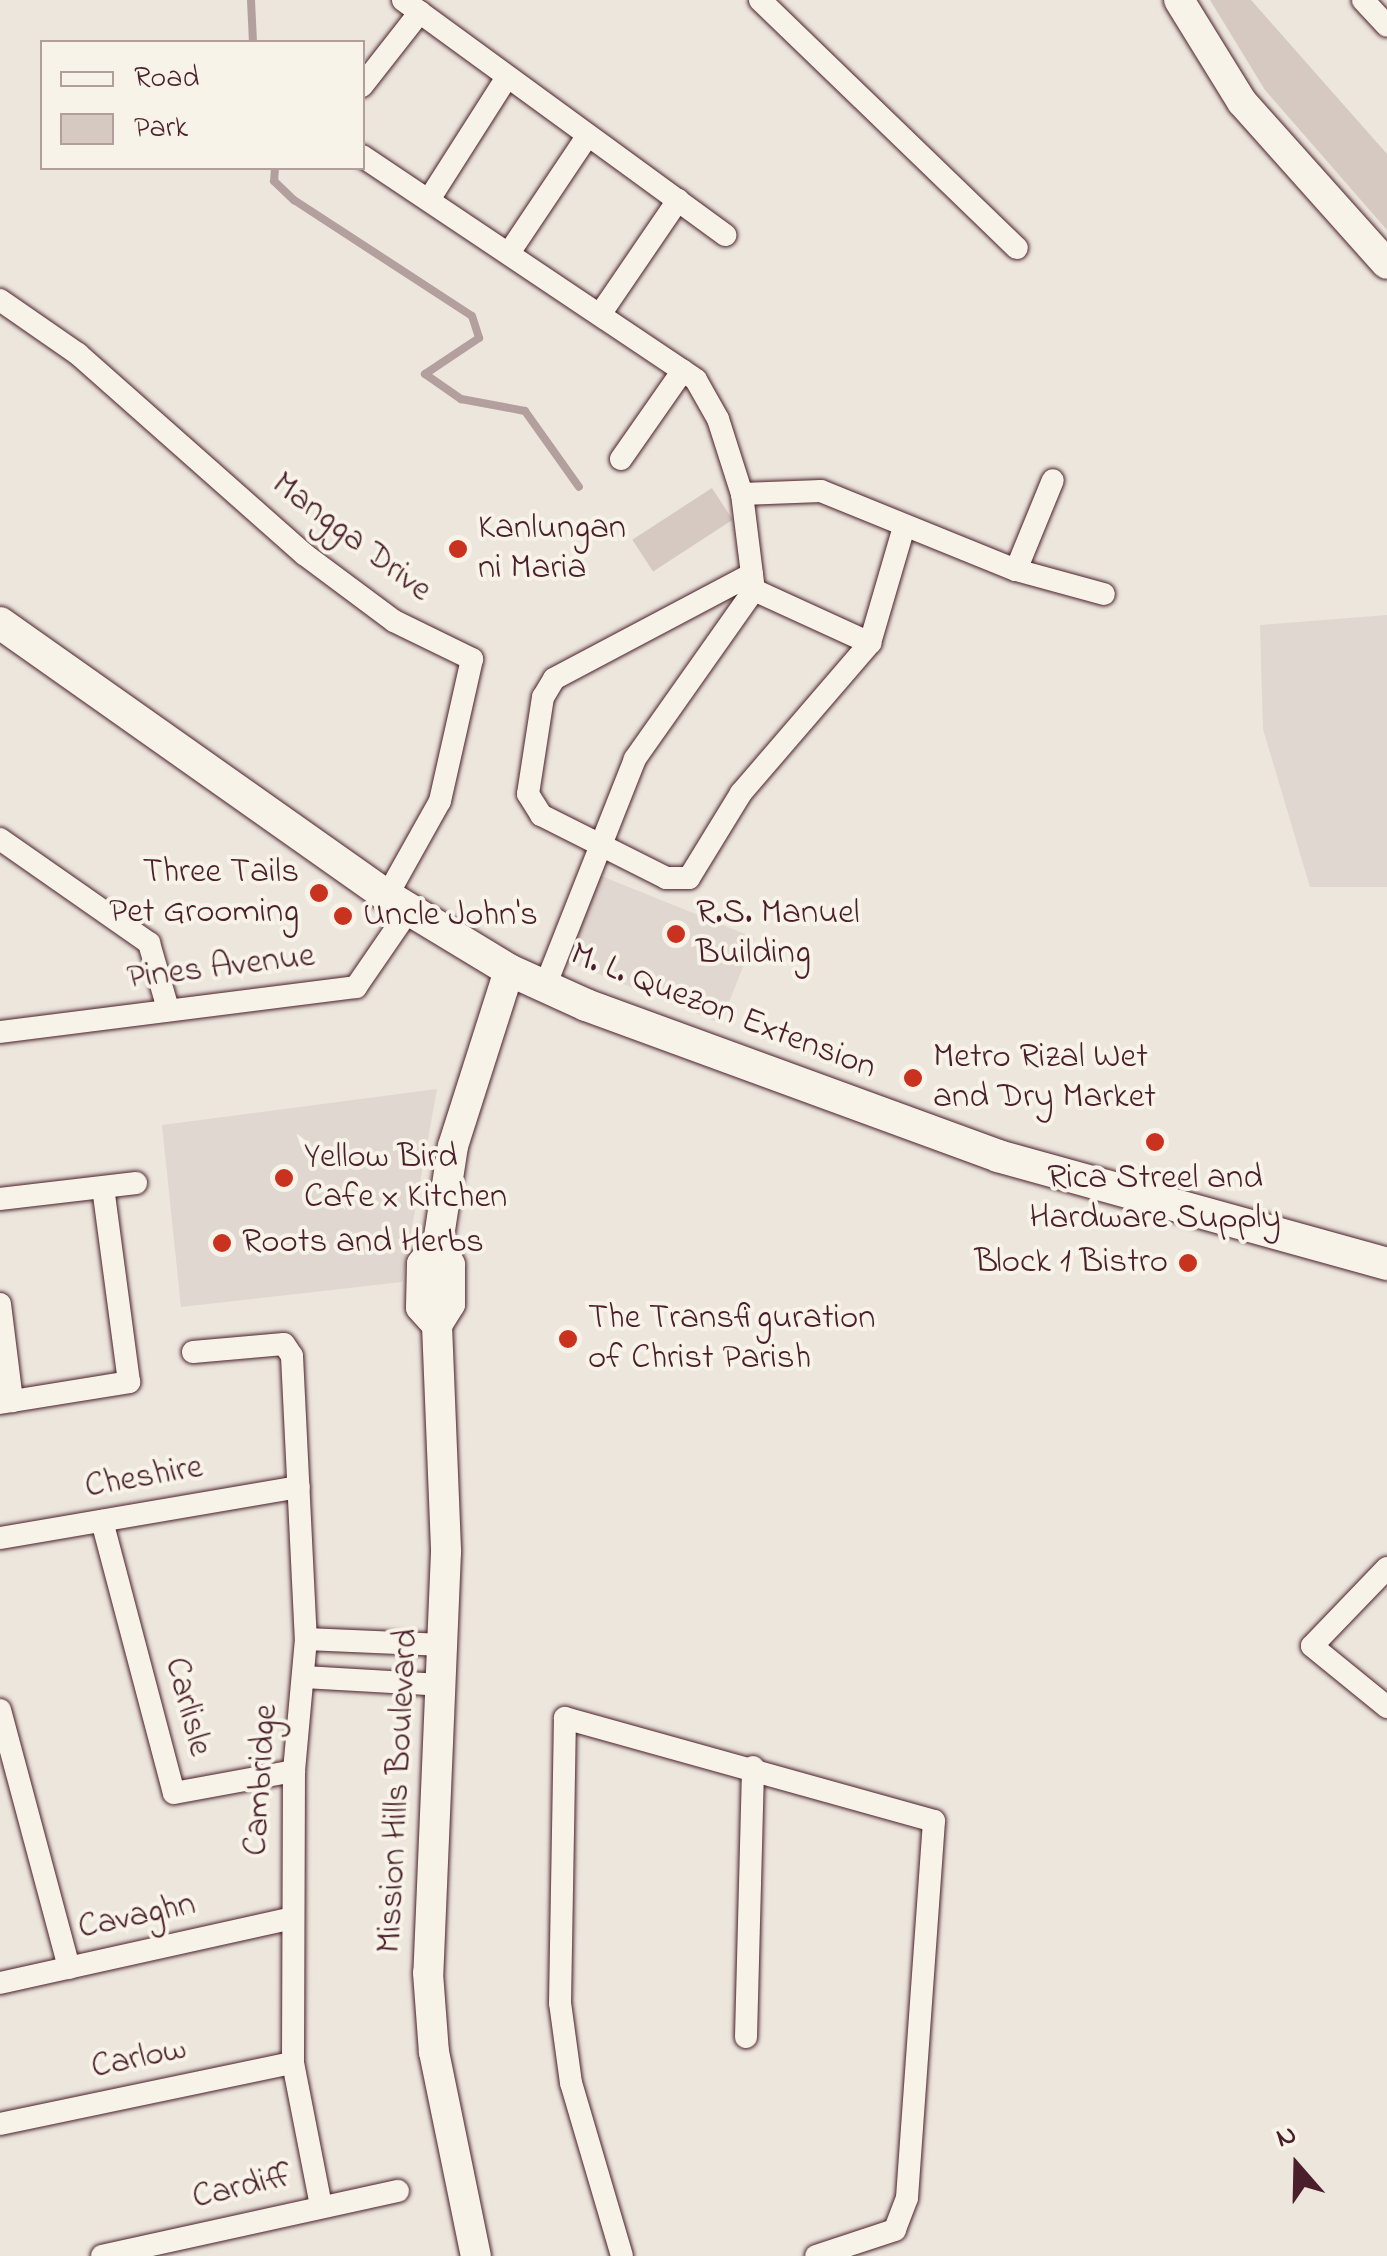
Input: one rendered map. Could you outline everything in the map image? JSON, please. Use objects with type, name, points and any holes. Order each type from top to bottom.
[{"type":"main road","name":"M. L. Quezon Extension","points":[[0,622],[398,903],[509,970],[751,1069],[998,1156],[1387,1264]]},
{"type":"street","points":[[760,0],[1017,248]]},
{"type":"street","points":[[1179,0],[1242,102],[1387,264]]},
{"type":"street","points":[[365,81],[411,6],[725,235]]},
{"type":"street","points":[[430,198],[507,76]]},
{"type":"street","points":[[511,250],[588,135]]},
{"type":"street","points":[[365,158],[511,250],[683,370],[708,396],[742,494],[753,582],[635,759],[596,846],[544,986]]},
{"type":"street","points":[[601,313],[678,200]]},
{"type":"street","name":"Mangga Drive","points":[[0,300],[78,354],[304,554],[394,620],[472,660],[440,801],[398,903]]},
{"type":"street","points":[[621,459],[683,370]]},
{"type":"street","points":[[1016,570],[1053,480]]},
{"type":"street","points":[[742,494],[822,491],[1016,570],[1104,594]]},
{"type":"street","points":[[753,582],[572,666],[547,687],[528,794],[541,815],[666,878],[688,878],[741,793],[870,643],[904,527]]},
{"type":"street","points":[[753,582],[870,643]]},
{"type":"street","points":[[0,839],[149,942],[168,1009]]},
{"type":"street","name":"Pines Avenue","points":[[0,1032],[356,987],[398,903]]},
{"type":"street","name":"Mission Hills Boulevard","points":[[476,2256],[434,2052],[428,1973],[444,1645],[437,1325],[450,1304],[450,1266],[438,1244],[453,1146],[509,970]]},
{"type":"street","points":[[0,1199],[136,1182]]},
{"type":"street","points":[[0,1304],[6,1402],[129,1382],[103,1188]]},
{"type":"street","name":"Cambridge","points":[[193,1352],[284,1344],[292,1356],[306,1639],[294,1771],[289,1920],[292,2062],[321,2206]]},
{"type":"street","name":"Cheshire","points":[[0,1538],[299,1487]]},
{"type":"street","name":"Carlisle","points":[[102,1521],[174,1793],[294,1771]]},
{"type":"street","points":[[1387,1568],[1312,1646],[1387,1707]]},
{"type":"street","points":[[306,1639],[444,1645]]},
{"type":"street","points":[[304,1677],[441,1684]]},
{"type":"street","points":[[0,1710],[69,1968]]},
{"type":"street","points":[[622,2256],[571,2083],[560,2003],[565,1718],[753,1767],[934,1821],[907,2198],[895,2230],[816,2256]]},
{"type":"street","points":[[746,2037],[753,1767]]},
{"type":"street","name":"Cavaghn","points":[[0,1982],[289,1920]]},
{"type":"street","name":"Carlow","points":[[0,2124],[292,2062]]},
{"type":"street","name":"Cardiff","points":[[102,2256],[398,2190]]},
{"type":"shaded area","points":[[1387,615],[1387,887],[1310,887],[1263,729],[1260,625]]},
{"type":"shaded area","points":[[599,875],[755,938],[720,1023],[565,960]]},
{"type":"shaded area","points":[[437,1089],[402,1282],[181,1307],[162,1125]]},
{"type":"green space","points":[[1210,0],[1251,0],[1387,154],[1387,230],[1265,90]]},
{"type":"green space","points":[[712,488],[733,520],[653,572],[632,540]]},
{"type":"waterway","points":[[251,0],[253,40]]},
{"type":"waterway","points":[[275,170],[274,181],[294,200],[472,316],[479,338],[425,374],[461,399],[525,411],[579,487]]},
{"type":"place","name":"Kanlungan ni Maria","points":[[458,549]]},
{"type":"place","name":"Three Tails Pet Grooming","points":[[319,893]]},
{"type":"place","name":"Uncle John's","points":[[343,916]]},
{"type":"place","name":"R.S. Manuel Building","points":[[676,934]]},
{"type":"place","name":"Metro Rizal Wet and Dry Market","points":[[913,1078]]},
{"type":"place","name":"Rica Streel and Hardware Supply","points":[[1155,1142]]},
{"type":"place","name":"Yellow Bird Cafe x Kitchen","points":[[284,1178]]},
{"type":"place","name":"Roots and Herbs","points":[[222,1243]]},
{"type":"place","name":"Block 1 Bistro","points":[[1188,1263]]},
{"type":"place","name":"The Transfiguration of Christ Parish","points":[[568,1339]]}]
